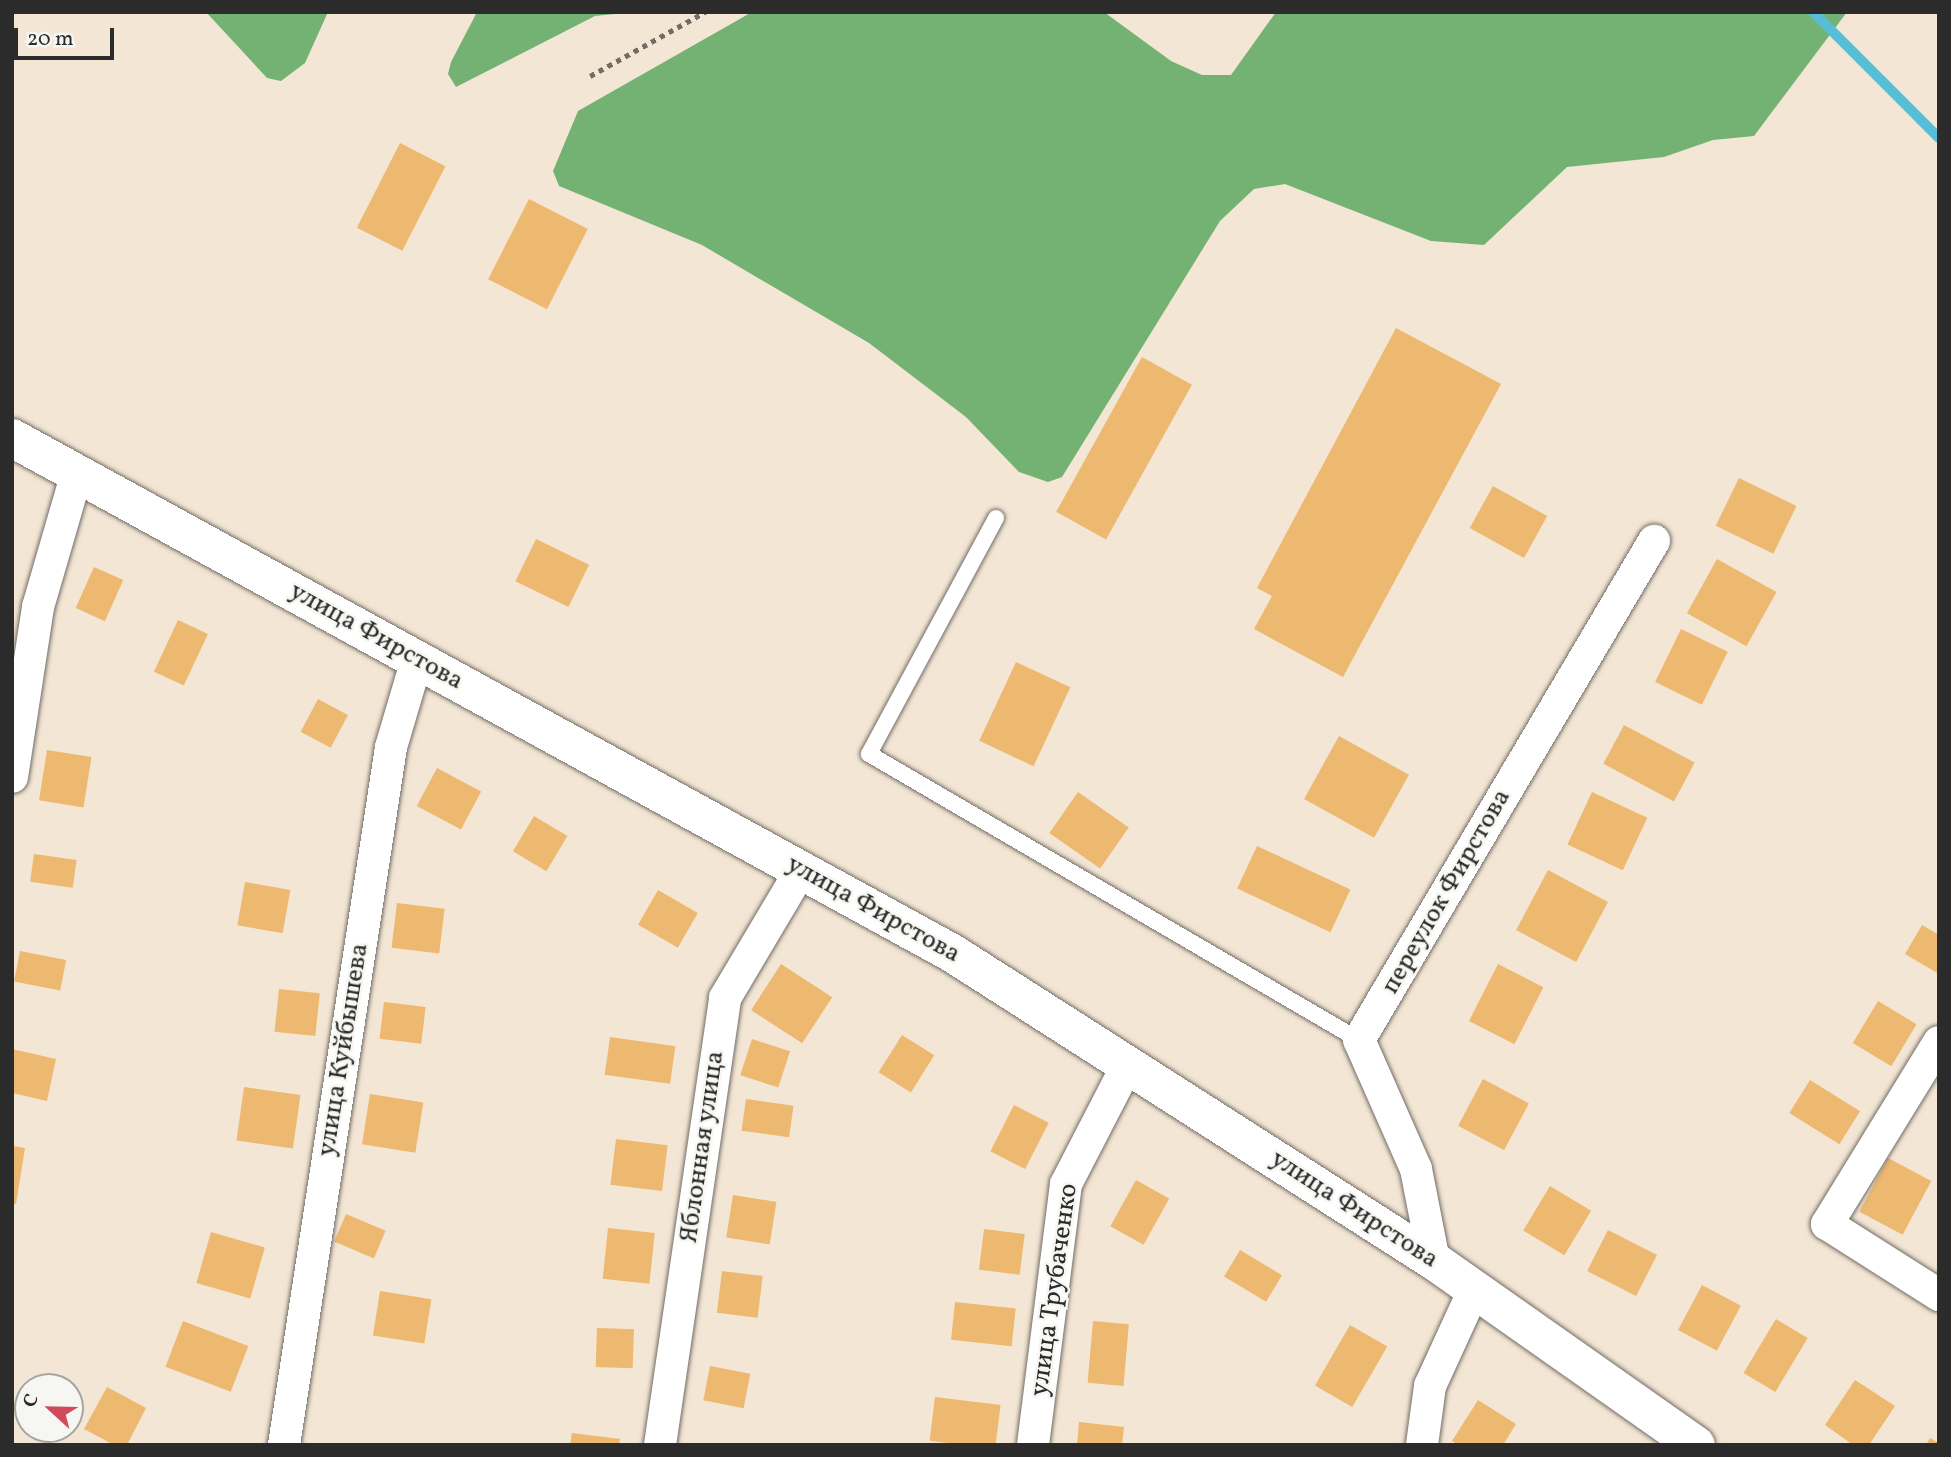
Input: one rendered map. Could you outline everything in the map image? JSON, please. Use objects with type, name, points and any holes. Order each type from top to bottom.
[{"type":"main road","name":"улица Фирстова","points":[[12,438],[952,953],[1434,1261],[1696,1445]]},
{"type":"street","points":[[12,777],[38,607],[77,473]]},
{"type":"street","name":"переулок Фирстова","points":[[1359,1040],[1654,541]]},
{"type":"street","name":"улица Куйбышева","points":[[284,1445],[391,747],[417,659]]},
{"type":"street","name":"Яблонная улица","points":[[660,1445],[724,998],[801,870]]},
{"type":"street","points":[[1359,1040],[1416,1169],[1434,1261]]},
{"type":"street","points":[[1939,1042],[1826,1224],[1939,1295]]},
{"type":"street","name":"улица Трубаченко","points":[[1033,1445],[1066,1184],[1128,1064]]},
{"type":"street","points":[[1422,1445],[1430,1387],[1474,1290]]},
{"type":"lane","points":[[996,518],[869,754],[1359,1040]]},
{"type":"path","points":[[590,76],[705,12]]},
{"type":"green space","points":[[206,12],[328,12],[305,63],[281,81],[267,78]]},
{"type":"green space","points":[[477,12],[635,12],[595,16],[456,87],[448,74],[451,62]]},
{"type":"green space","points":[[752,12],[1104,12],[1171,61],[1202,75],[1231,75],[1276,12],[1847,12],[1754,136],[1713,140],[1664,157],[1567,167],[1484,245],[1431,241],[1285,184],[1254,189],[1220,221],[1062,477],[1048,482],[1019,472],[966,417],[869,343],[702,245],[559,186],[553,171],[578,111]]},
{"type":"building","points":[[400,143],[445,166],[402,251],[357,228]]},
{"type":"building","points":[[529,199],[588,229],[547,309],[488,279]]},
{"type":"building","points":[[1396,328],[1501,384],[1343,677],[1254,629],[1272,596],[1257,588]]},
{"type":"building","points":[[1142,357],[1192,385],[1106,539],[1056,512]]},
{"type":"building","points":[[1739,478],[1797,506],[1773,554],[1716,526]]},
{"type":"building","points":[[1493,486],[1547,516],[1524,558],[1470,528]]},
{"type":"building","points":[[536,539],[589,565],[568,607],[515,581]]},
{"type":"building","points":[[1717,559],[1776,592],[1746,646],[1687,613]]},
{"type":"building","points":[[94,567],[123,580],[105,621],[76,608]]},
{"type":"building","points":[[178,620],[208,634],[184,686],[154,672]]},
{"type":"building","points":[[1681,629],[1728,652],[1702,705],[1655,682]]},
{"type":"building","points":[[1016,662],[1070,687],[1034,766],[979,741]]},
{"type":"building","points":[[318,699],[348,715],[331,748],[301,732]]},
{"type":"building","points":[[1624,725],[1695,763],[1674,801],[1603,764]]},
{"type":"building","points":[[1339,736],[1409,775],[1374,838],[1304,799]]},
{"type":"building","points":[[47,750],[91,757],[83,807],[39,800]]},
{"type":"building","points":[[437,768],[481,791],[461,829],[417,806]]},
{"type":"building","points":[[1078,792],[1129,828],[1100,869],[1049,833]]},
{"type":"building","points":[[1592,792],[1647,818],[1623,870],[1567,845]]},
{"type":"building","points":[[534,816],[567,836],[546,871],[513,851]]},
{"type":"building","points":[[1257,846],[1350,890],[1330,932],[1237,889]]},
{"type":"building","points":[[34,854],[77,860],[73,888],[30,882]]},
{"type":"building","points":[[1548,870],[1608,902],[1576,962],[1516,930]]},
{"type":"building","points":[[245,882],[290,890],[283,933],[237,925]]},
{"type":"building","points":[[658,890],[698,913],[678,948],[638,925]]},
{"type":"building","points":[[397,903],[445,909],[439,954],[392,948]]},
{"type":"building","points":[[1922,925],[1939,935],[1939,974],[1905,954]]},
{"type":"building","points":[[20,951],[66,960],[60,990],[14,981]]},
{"type":"building","points":[[781,964],[832,997],[802,1043],[751,1010]]},
{"type":"building","points":[[1498,964],[1543,987],[1514,1044],[1469,1021]]},
{"type":"building","points":[[279,989],[320,993],[315,1036],[275,1032]]},
{"type":"building","points":[[1878,1001],[1917,1024],[1891,1066],[1853,1043]]},
{"type":"building","points":[[384,1002],[426,1007],[421,1044],[379,1039]]},
{"type":"building","points":[[902,1035],[934,1055],[911,1092],[879,1072]]},
{"type":"building","points":[[610,1037],[675,1046],[670,1084],[605,1075]]},
{"type":"building","points":[[752,1039],[790,1051],[778,1088],[740,1075]]},
{"type":"building","points":[[12,1049],[56,1059],[47,1101],[12,1093]]},
{"type":"building","points":[[1483,1079],[1529,1103],[1504,1150],[1458,1126]]},
{"type":"building","points":[[1810,1080],[1860,1111],[1839,1144],[1789,1113]]},
{"type":"building","points":[[244,1087],[300,1095],[293,1148],[236,1140]]},
{"type":"building","points":[[370,1094],[423,1102],[415,1153],[362,1144]]},
{"type":"building","points":[[746,1099],[794,1106],[789,1137],[742,1131]]},
{"type":"building","points":[[1014,1105],[1049,1123],[1025,1169],[990,1151]]},
{"type":"building","points":[[616,1139],[668,1145],[662,1191],[610,1185]]},
{"type":"building","points":[[12,1146],[25,1148],[16,1204],[12,1203]]},
{"type":"building","points":[[1888,1158],[1931,1181],[1903,1235],[1859,1212]]},
{"type":"building","points":[[1136,1180],[1169,1198],[1144,1245],[1110,1226]]},
{"type":"building","points":[[1550,1186],[1591,1211],[1564,1255],[1523,1231]]},
{"type":"building","points":[[733,1195],[776,1202],[770,1244],[726,1237]]},
{"type":"building","points":[[346,1214],[386,1231],[374,1258],[334,1242]]},
{"type":"building","points":[[608,1228],[655,1233],[649,1284],[603,1279]]},
{"type":"building","points":[[984,1229],[1025,1234],[1020,1275],[979,1270]]},
{"type":"building","points":[[1608,1230],[1657,1255],[1636,1296],[1587,1271]]},
{"type":"building","points":[[211,1232],[265,1247],[250,1298],[196,1283]]},
{"type":"building","points":[[1240,1250],[1282,1275],[1266,1302],[1224,1277]]},
{"type":"building","points":[[722,1271],[763,1276],[758,1318],[717,1313]]},
{"type":"building","points":[[1702,1285],[1741,1306],[1717,1351],[1678,1330]]},
{"type":"building","points":[[380,1291],[431,1299],[424,1344],[373,1335]]},
{"type":"building","points":[[955,1302],[1016,1308],[1012,1346],[951,1340]]},
{"type":"building","points":[[1776,1319],[1808,1338],[1775,1392],[1744,1373]]},
{"type":"building","points":[[183,1321],[248,1346],[231,1392],[165,1367]]},
{"type":"building","points":[[1093,1321],[1129,1324],[1123,1386],[1088,1383]]},
{"type":"building","points":[[1350,1325],[1387,1346],[1352,1407],[1315,1386]]},
{"type":"building","points":[[597,1328],[634,1329],[633,1368],[596,1367]]},
{"type":"building","points":[[710,1366],[750,1374],[744,1408],[703,1400]]},
{"type":"building","points":[[1855,1380],[1895,1406],[1869,1445],[1853,1445],[1825,1425]]},
{"type":"building","points":[[107,1387],[146,1408],[127,1445],[114,1445],[84,1429]]},
{"type":"building","points":[[935,1397],[1001,1405],[996,1445],[930,1441]]},
{"type":"building","points":[[1478,1400],[1516,1424],[1503,1445],[1459,1445],[1452,1441]]},
{"type":"building","points":[[1079,1422],[1124,1427],[1122,1445],[1077,1445]]},
{"type":"building","points":[[572,1433],[620,1439],[619,1445],[570,1445]]},
{"type":"building","points":[[1930,1438],[1939,1443],[1939,1445],[1926,1445]]},
{"type":"waterway","points":[[1813,12],[1939,138]]}]
